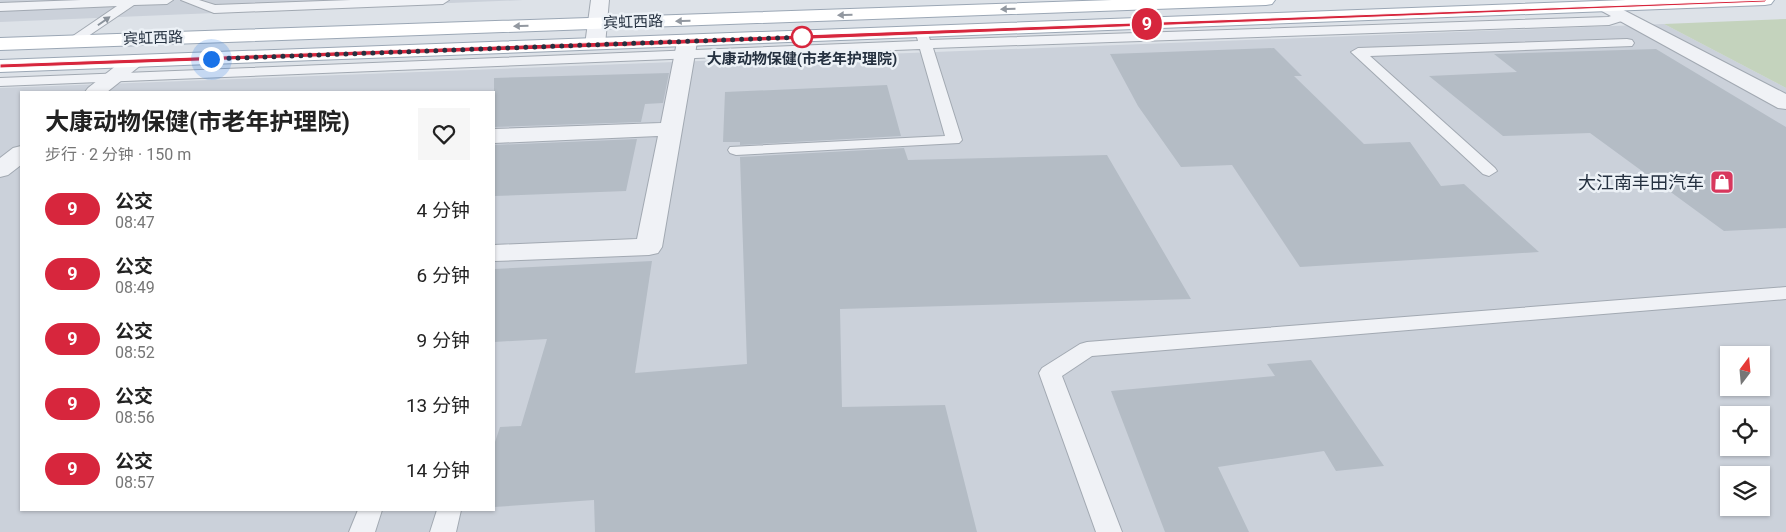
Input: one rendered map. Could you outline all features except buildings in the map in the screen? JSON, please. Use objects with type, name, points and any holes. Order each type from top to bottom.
[{"type":"main road","name":"宾虹西路","points":[[0,44],[597,24],[1075,3],[1266,0]]},
{"type":"main road","name":"宾虹西路","points":[[0,66],[595,46],[686,48],[924,39],[1367,16],[1388,22],[1606,6],[1765,0]]},
{"type":"street","points":[[595,46],[600,0]]},
{"type":"street","points":[[1606,6],[1786,102]]},
{"type":"street","points":[[495,253],[649,247],[686,48]]},
{"type":"street","points":[[96,91],[134,61]]},
{"type":"street","points":[[495,136],[671,128]]},
{"type":"lane","points":[[0,7],[167,0]]},
{"type":"lane","points":[[187,0],[214,8],[442,0]]},
{"type":"lane","points":[[75,41],[131,2]]},
{"type":"lane","points":[[736,150],[954,140],[924,39],[1388,22],[1411,27],[1609,21],[1624,16]]},
{"type":"lane","points":[[1388,22],[1411,27],[1439,49]]},
{"type":"lane","points":[[1388,22],[1409,50]]},
{"type":"lane","points":[[1489,171],[1358,52],[1627,43]]},
{"type":"lane","points":[[0,82],[113,78],[686,48]]},
{"type":"lane","points":[[1109,532],[1050,373],[1087,349],[1786,293]]},
{"type":"lane","points":[[443,532],[450,511]]},
{"type":"shaded area","points":[[0,0],[523,0],[0,22]]},
{"type":"shaded area","points":[[1664,24],[1786,88],[1786,532],[0,532],[0,88]]},
{"type":"green space","points":[[1786,19],[1786,88],[1664,24]]},
{"type":"bus line","name":"9","points":[[0,66],[632,44],[1765,0]]},
{"type":"place","name":"大康动物保健(市老年护理院)","points":[[802,37]]},
{"type":"place","name":"大江南丰田汽车","points":[[1722,182]]},
{"type":"route","points":[[211,59],[804,37],[802,37]]}]
